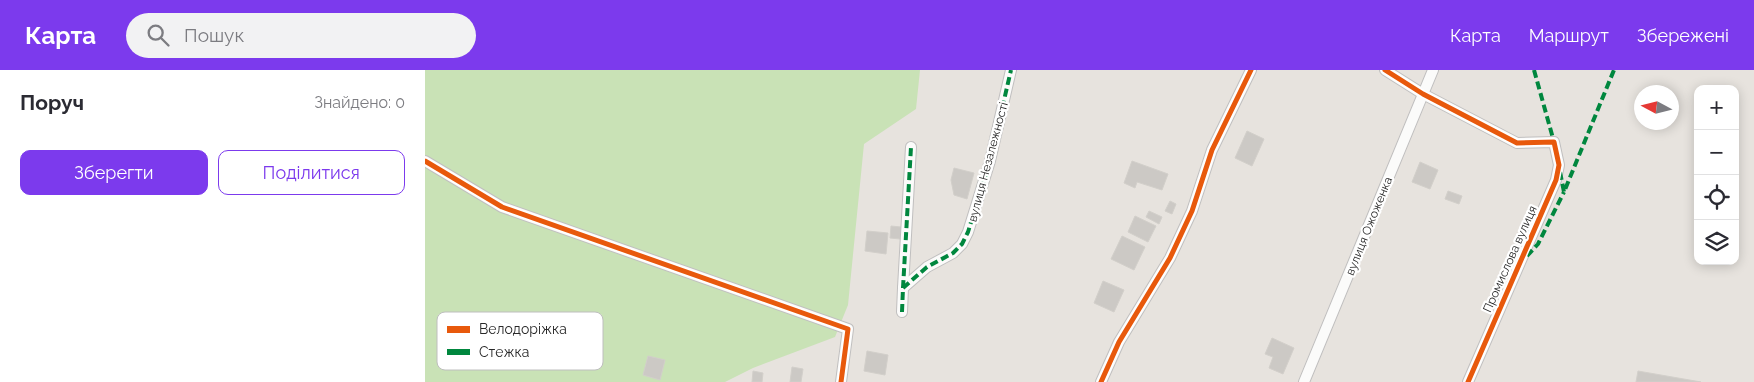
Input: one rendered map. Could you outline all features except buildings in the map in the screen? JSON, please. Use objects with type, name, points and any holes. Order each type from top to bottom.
[{"type":"street","name":"вулиця Незалежності","points":[[903,288],[927,267],[953,253],[965,238],[978,205],[1011,70]]},
{"type":"street","points":[[1101,382],[1119,342],[1174,250],[1192,211],[1212,150],[1251,70]]},
{"type":"street","points":[[1385,70],[1423,94]]},
{"type":"street","name":"вулиця Ожоженка","points":[[1304,382],[1433,70]]},
{"type":"street","name":"Промислова вулиця","points":[[1423,94],[1517,143],[1554,142],[1559,165],[1556,180],[1468,382]]},
{"type":"street","points":[[902,312],[911,147]]},
{"type":"street","points":[[425,161],[502,207],[848,329],[841,382]]},
{"type":"green space","points":[[425,70],[920,70],[916,109],[864,144],[848,305],[835,337],[753,368],[725,382],[425,382]]},
{"type":"marked path","points":[[902,312],[903,288],[927,267],[953,253],[962,244],[968,232],[990,161],[1011,70]]},
{"type":"marked path","points":[[1534,70],[1554,142]]},
{"type":"marked path","points":[[1560,172],[1564,192],[1614,70]]},
{"type":"marked path","points":[[903,288],[911,147]]},
{"type":"marked path","points":[[1527,256],[1538,244],[1564,192]]},
{"type":"cycle path","points":[[1101,382],[1119,342],[1170,258],[1192,211],[1212,150],[1251,70]]},
{"type":"cycle path","points":[[1385,70],[1423,94],[1517,143],[1554,142],[1559,165],[1556,180],[1468,382]]},
{"type":"cycle path","points":[[425,161],[502,207],[848,329],[841,382]]}]
